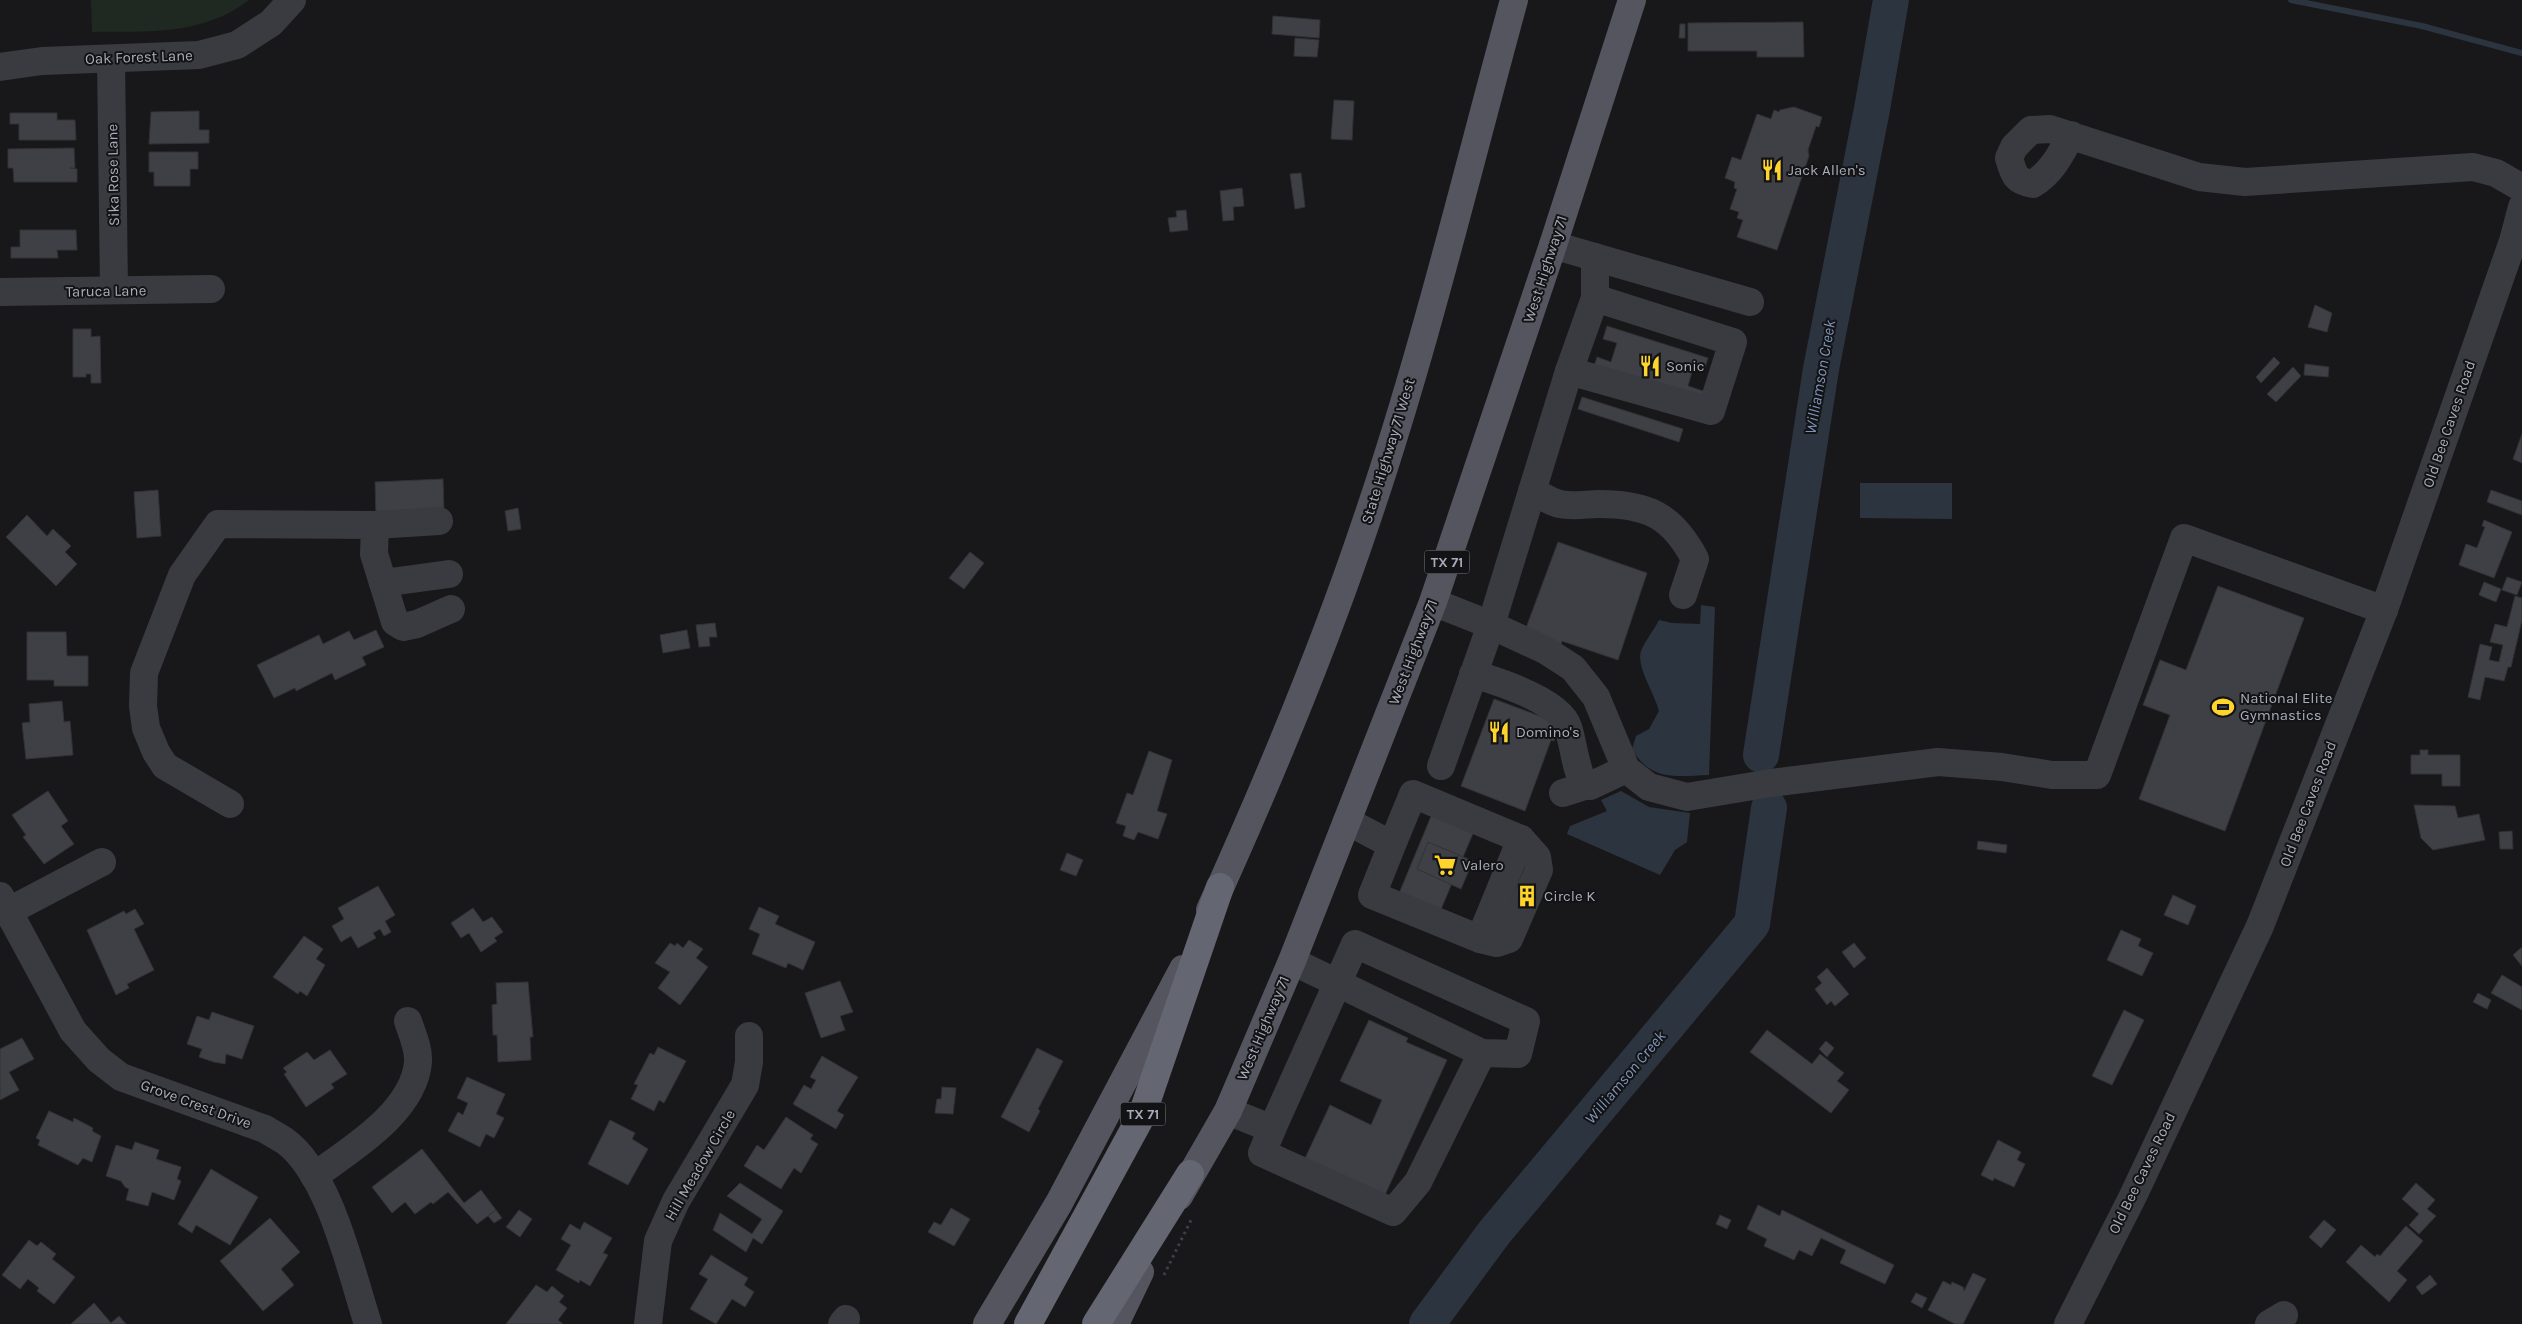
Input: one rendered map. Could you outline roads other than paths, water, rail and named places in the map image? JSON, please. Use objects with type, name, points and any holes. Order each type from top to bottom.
[{"type":"highway","name":"TX 71","points":[[1028,1324],[1142,1115],[1220,887]]},
{"type":"highway","name":"TX 71","points":[[1096,1324],[1190,1174]]},
{"type":"main road","name":"State Highway 71 West","points":[[987,1324],[1059,1204],[1178,980],[1301,697],[1365,525],[1429,320],[1514,0]]},
{"type":"main road","name":"West Highway 71","points":[[1190,1174],[1228,1110],[1292,961],[1433,602],[1553,245],[1632,0]]},
{"type":"main road","name":"TX 71","points":[[1115,1324],[1190,1174]]},
{"type":"street","name":"Oak Forest Lane","points":[[0,67],[42,61],[199,55],[237,45],[271,23],[292,0]]},
{"type":"street","name":"Sika Rose Lane","points":[[111,59],[114,290]]},
{"type":"street","points":[[2071,135],[2132,157],[2199,177],[2245,182],[2473,167],[2496,173],[2522,188]]},
{"type":"street","name":"Old Bee Caves Road","points":[[2068,1324],[2133,1196],[2260,926],[2384,610],[2517,243],[2522,208]]},
{"type":"street","points":[[1553,245],[1750,302]]},
{"type":"street","points":[[1441,766],[1491,625],[1569,371],[1595,298],[1595,257]]},
{"type":"street","name":"Taruca Lane","points":[[0,292],[212,289]]},
{"type":"street","points":[[1569,371],[1711,412],[1733,342],[1595,298]]},
{"type":"street","points":[[1532,491],[1560,504],[1630,505],[1654,514],[1673,526],[1685,540],[1695,559],[1683,595]]},
{"type":"street","points":[[230,804],[164,766],[146,728],[142,706],[144,673],[182,575],[218,524],[375,525],[439,521]]},
{"type":"street","points":[[375,525],[374,554],[395,622],[402,627],[417,624],[451,608]]},
{"type":"street","points":[[1433,602],[1491,625],[1544,650],[1573,668],[1596,697],[1626,769],[1649,787],[1687,797],[1771,783],[1938,762],[2002,766],[2052,775],[2096,775],[2184,538],[2384,610]]},
{"type":"street","points":[[383,583],[449,574]]},
{"type":"street","points":[[1473,674],[1503,682],[1548,704],[1568,724],[1574,789],[1590,786],[1626,769]]},
{"type":"street","points":[[1413,794],[1521,839],[1480,940],[1372,895],[1392,845],[1413,794]]},
{"type":"street","points":[[1347,821],[1392,845]]},
{"type":"street","points":[[4,904],[102,862]]},
{"type":"street","name":"Grove Crest Drive","points":[[4,904],[73,1031],[98,1060],[121,1077],[265,1129],[286,1142],[314,1176],[325,1196],[368,1324]]},
{"type":"street","points":[[1292,961],[1337,982],[1482,1054],[1518,1054],[1526,1021],[1355,944],[1337,982],[1262,1153],[1394,1212],[1418,1182],[1482,1054]]},
{"type":"street","points":[[314,1176],[365,1140],[391,1115],[406,1095],[416,1073],[418,1061],[416,1044],[408,1021]]},
{"type":"street","name":"Hill Meadow Circle","points":[[648,1324],[658,1241],[676,1202],[745,1084],[750,1062],[749,1036]]},
{"type":"street","points":[[1228,1110],[1272,1129]]},
{"type":"water","points":[[1860,483],[1952,483],[1952,519],[1860,518]]},
{"type":"water","points":[[1701,605],[1715,607],[1709,775],[1665,775],[1647,767],[1639,760],[1632,749],[1636,736],[1649,729],[1659,711],[1643,673],[1640,657],[1641,651],[1659,620],[1672,623],[1700,624]]},
{"type":"water","points":[[1621,791],[1649,807],[1690,813],[1687,842],[1675,850],[1660,875],[1567,834],[1570,826],[1607,811],[1601,800]]},
{"type":"waterway","name":"Williamson Creek","points":[[1761,755],[1821,369],[1872,109],[1891,0]]},
{"type":"waterway","points":[[2291,0],[2422,26],[2522,53]]},
{"type":"waterway","name":"Williamson Creek","points":[[1427,1324],[1494,1233],[1752,924],[1769,808]]},
{"type":"place","name":"Jack Allen's","points":[[1772,170]]},
{"type":"place","name":"Sonic","points":[[1650,366]]},
{"type":"place","name":"National Elite Gymnastics","points":[[2223,707]]},
{"type":"place","name":"Domino's","points":[[1499,732]]},
{"type":"place","name":"Valero","points":[[1445,865]]},
{"type":"place","name":"Circle K","points":[[1527,896]]}]
